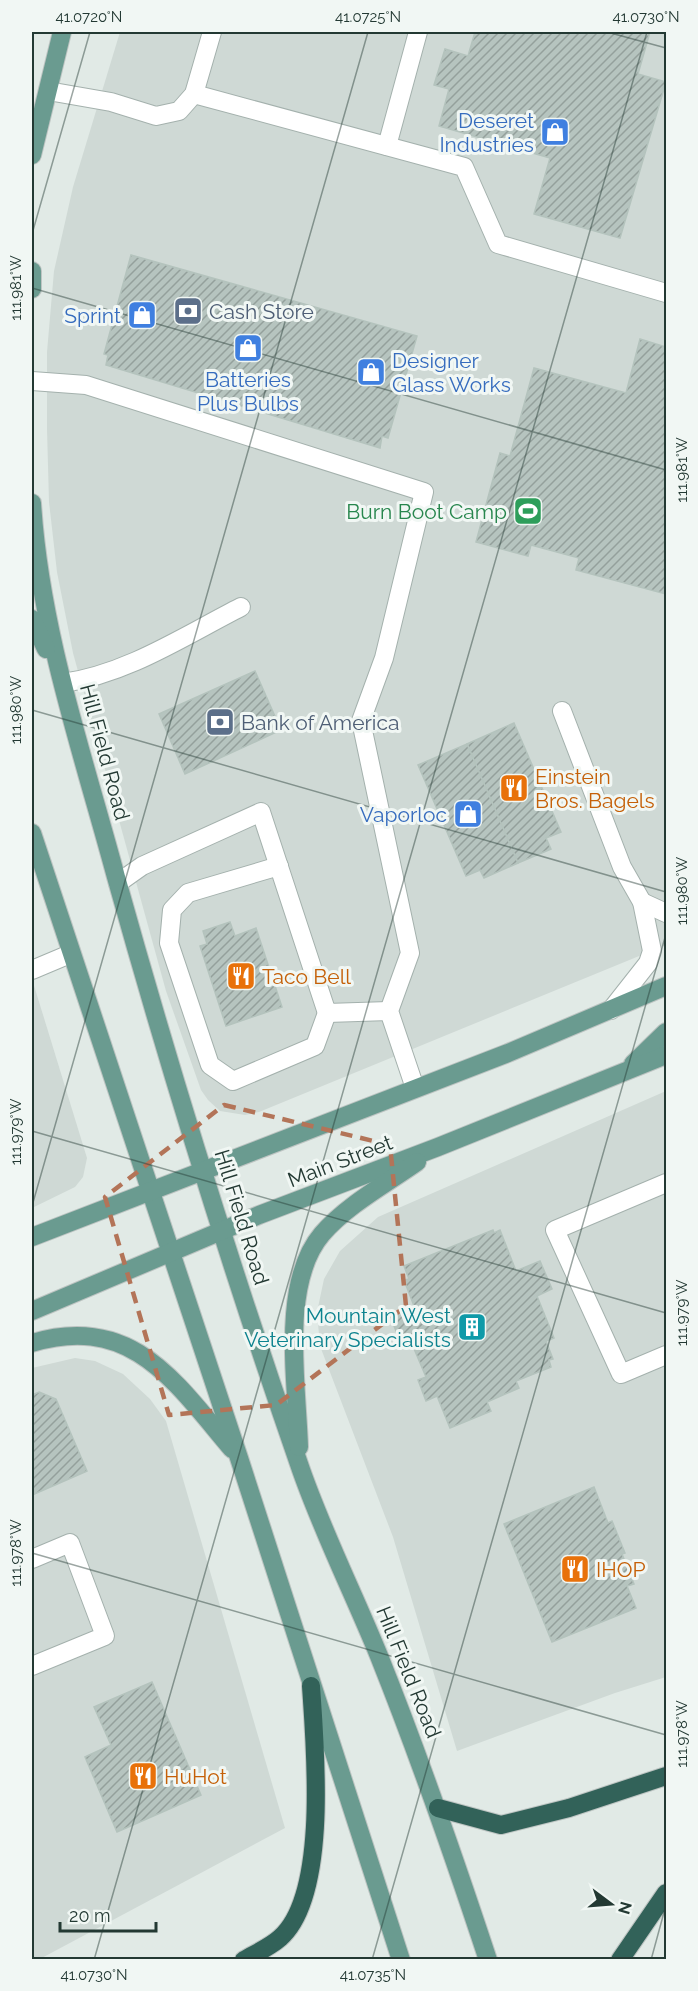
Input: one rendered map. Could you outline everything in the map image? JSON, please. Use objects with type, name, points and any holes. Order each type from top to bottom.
[{"type":"highway","points":[[244,1959],[281,1938],[303,1903],[317,1788],[311,1686]]},
{"type":"highway","points":[[438,1808],[501,1825],[569,1808],[666,1776]]},
{"type":"highway","points":[[620,1959],[666,1893]]},
{"type":"main road","points":[[32,155],[62,32]]},
{"type":"main road","points":[[32,272],[32,289]]},
{"type":"main road","name":"Hill Field Road","points":[[32,503],[44,603],[63,683],[118,883],[222,1231],[300,1468],[379,1654],[438,1808],[488,1959]]},
{"type":"main road","points":[[32,619],[63,683]]},
{"type":"main road","points":[[33,841],[239,1458],[401,1959]]},
{"type":"main road","name":"Main Street","points":[[32,1237],[610,1011],[666,986]]},
{"type":"main road","points":[[623,1074],[666,1032]]},
{"type":"main road","name":"Main Street","points":[[32,1311],[222,1231],[623,1074],[666,1055]]},
{"type":"main road","points":[[300,1468],[295,1313],[298,1283],[305,1258],[332,1224],[438,1147]]},
{"type":"main road","points":[[32,1342],[57,1337],[89,1335],[112,1340],[142,1353],[166,1372],[239,1458]]},
{"type":"lane","points":[[48,91],[111,102],[156,116],[179,111],[194,94],[212,32]]},
{"type":"lane","points":[[387,146],[418,32]]},
{"type":"lane","points":[[194,94],[464,167],[498,244],[666,292]]},
{"type":"lane","points":[[32,381],[86,384],[424,492],[384,658],[361,721],[410,953],[389,1011],[415,1088]]},
{"type":"lane","points":[[63,683],[94,679],[118,670],[242,608]]},
{"type":"lane","points":[[562,711],[622,867],[642,902],[652,954],[610,1011]]},
{"type":"lane","points":[[118,883],[142,866],[261,812],[279,866],[327,1013],[315,1046],[233,1081],[210,1065],[169,943],[172,910],[188,894],[279,866]]},
{"type":"lane","points":[[642,902],[666,913]]},
{"type":"lane","points":[[32,970],[70,954]]},
{"type":"lane","points":[[327,1013],[389,1011]]},
{"type":"lane","points":[[666,1183],[555,1230],[621,1374],[666,1355]]},
{"type":"lane","points":[[32,1559],[70,1543],[105,1636],[32,1666]]},
{"type":"highlighted area","points":[[224,1105],[390,1145],[406,1306],[276,1405],[169,1415],[105,1197]]},
{"type":"shaded area","points":[[120,32],[666,32],[666,945],[259,1112],[245,1115],[220,1111],[201,1090],[166,991],[73,653],[57,572],[49,502],[47,429],[47,352],[54,271],[73,187]]},
{"type":"shaded area","points":[[32,979],[87,1158],[83,1177],[75,1187],[32,1208]]},
{"type":"shaded area","points":[[666,1091],[666,1677],[615,1693],[457,1751],[393,1537],[320,1346],[317,1312],[324,1279],[340,1251],[378,1217]]},
{"type":"shaded area","points":[[75,1358],[95,1361],[123,1374],[150,1399],[166,1421],[285,1828],[38,1960],[32,1959],[32,1368]]},
{"type":"building","name":"Deseret Industries","points":[[475,32],[650,32],[638,74],[666,82],[620,238],[534,214],[550,158],[439,126],[449,89],[434,85],[445,49],[468,56]]},
{"type":"building","points":[[131,255],[417,336],[388,438],[382,436],[380,448],[106,365],[108,355],[104,354]]},
{"type":"building","points":[[640,339],[666,347],[666,594],[576,570],[579,558],[531,545],[528,556],[476,542],[500,453],[510,456],[534,368],[626,393]]},
{"type":"building","name":"Bank of America","points":[[255,671],[281,730],[185,774],[159,714]]},
{"type":"building","name":"Einstein Bros. Bagels","points":[[514,723],[561,832],[546,838],[551,849],[518,863],[467,744]]},
{"type":"building","name":"Vaporloc","points":[[467,744],[518,863],[484,878],[480,870],[466,876],[418,765]]},
{"type":"building","name":"Taco Bell","points":[[230,922],[235,936],[256,928],[282,1007],[226,1026],[200,946],[207,944],[203,931]]},
{"type":"building","name":"Mountain West Veterinary Specialists","points":[[493,1230],[494,1233],[500,1230],[516,1271],[540,1261],[552,1289],[537,1296],[554,1338],[546,1341],[553,1359],[549,1360],[551,1367],[516,1381],[519,1388],[487,1402],[491,1411],[450,1428],[437,1396],[426,1401],[418,1380],[426,1377],[409,1337],[400,1341],[390,1316],[414,1306],[404,1280],[409,1279],[404,1266]]},
{"type":"building","points":[[39,1392],[56,1399],[87,1471],[32,1495],[32,1395]]},
{"type":"building","name":"IHOP","points":[[594,1487],[608,1523],[612,1521],[625,1553],[622,1554],[634,1584],[627,1586],[636,1608],[552,1642],[504,1524]]},
{"type":"building","name":"HuHot","points":[[152,1682],[201,1795],[117,1832],[85,1757],[111,1745],[94,1707]]},
{"type":"place","name":"Deseret Industries","points":[[555,132]]},
{"type":"place","name":"Cash Store","points":[[188,311]]},
{"type":"place","name":"Sprint","points":[[142,315]]},
{"type":"place","name":"Batteries Plus Bulbs","points":[[248,348]]},
{"type":"place","name":"Designer Glass Works","points":[[371,372]]},
{"type":"place","name":"Burn Boot Camp","points":[[528,511]]},
{"type":"place","name":"Bank of America","points":[[220,722]]},
{"type":"place","name":"Einstein Bros. Bagels","points":[[514,788]]},
{"type":"place","name":"Vaporloc","points":[[468,814]]},
{"type":"place","name":"Taco Bell","points":[[241,976]]},
{"type":"place","name":"Mountain West Veterinary Specialists","points":[[472,1327]]},
{"type":"place","name":"IHOP","points":[[575,1569]]},
{"type":"place","name":"HuHot","points":[[143,1776]]}]
